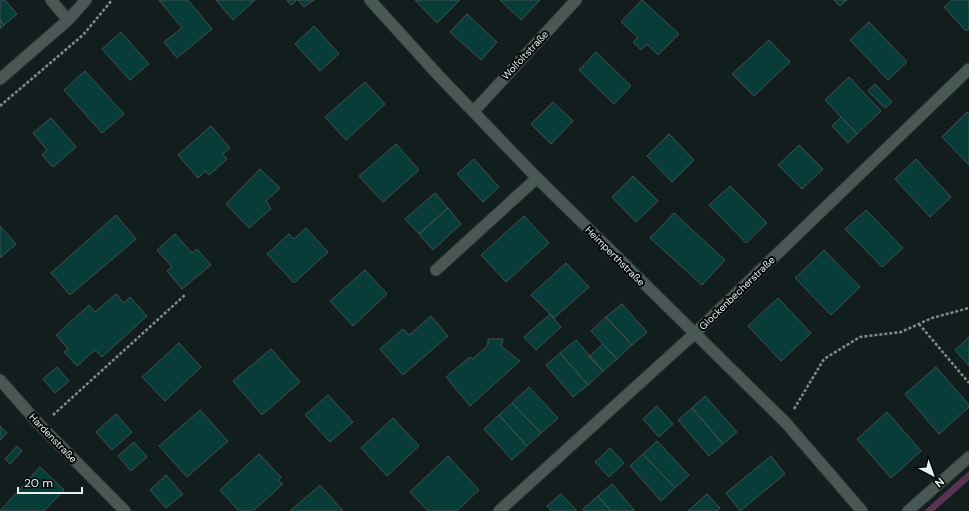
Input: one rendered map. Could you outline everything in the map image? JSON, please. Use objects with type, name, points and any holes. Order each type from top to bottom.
[{"type":"street","points":[[50,0],[68,20]]},
{"type":"street","points":[[0,79],[68,20],[86,0]]},
{"type":"street","name":"Heimperthstraße","points":[[370,0],[438,75],[537,178],[786,424],[862,511]]},
{"type":"street","name":"Wolfoltstraße","points":[[474,111],[576,0]]},
{"type":"street","name":"Glockenbecherstraße","points":[[499,511],[694,334],[969,69]]},
{"type":"street","points":[[436,270],[537,178]]},
{"type":"street","name":"Hardenstraße","points":[[0,380],[41,426],[125,511]]},
{"type":"street","points":[[908,511],[969,457]]},
{"type":"path","points":[[0,106],[83,35],[112,0]]},
{"type":"path","points":[[41,426],[186,294]]},
{"type":"path","points":[[786,424],[824,358],[860,337],[901,332],[932,318],[969,308]]},
{"type":"path","points":[[919,324],[969,383]]},
{"type":"shaded area","points":[[969,471],[969,480],[934,511],[924,511]]},
{"type":"building","points":[[0,0],[5,0],[17,14],[4,25],[0,20]]},
{"type":"building","points":[[159,0],[188,0],[212,29],[177,58],[164,42],[182,28]]},
{"type":"building","points":[[216,0],[255,0],[233,20]]},
{"type":"building","points":[[287,0],[297,0],[291,5]]},
{"type":"building","points":[[298,0],[314,0],[304,7]]},
{"type":"building","points":[[415,0],[459,0],[459,1],[437,23]]},
{"type":"building","points":[[500,0],[540,0],[521,20]]},
{"type":"building","points":[[642,0],[679,34],[658,55],[647,44],[641,50],[633,42],[638,37],[621,22]]},
{"type":"building","points":[[834,0],[847,0],[840,6]]},
{"type":"building","points":[[952,0],[969,0],[969,29],[966,31],[944,7]]},
{"type":"building","points":[[467,14],[497,42],[481,60],[450,32]]},
{"type":"building","points":[[0,20],[4,25],[0,29]]},
{"type":"building","points":[[869,22],[907,62],[888,80],[850,40]]},
{"type":"building","points":[[314,26],[339,54],[320,71],[295,44]]},
{"type":"building","points":[[121,32],[149,64],[130,80],[102,49]]},
{"type":"building","points":[[769,40],[790,62],[754,96],[732,74]]},
{"type":"building","points":[[596,52],[631,86],[614,104],[579,70]]},
{"type":"building","points":[[85,71],[124,114],[102,133],[64,90]]},
{"type":"building","points":[[849,77],[881,111],[857,134],[825,100]]},
{"type":"building","points":[[365,82],[385,104],[346,140],[325,117]]},
{"type":"building","points":[[875,84],[892,102],[885,108],[868,91]]},
{"type":"building","points":[[553,102],[573,121],[551,144],[531,124]]},
{"type":"building","points":[[967,112],[969,114],[969,165],[942,137]]},
{"type":"building","points":[[841,117],[857,134],[848,143],[832,126]]},
{"type":"building","points":[[51,118],[76,147],[53,167],[42,155],[47,150],[33,133]]},
{"type":"building","points":[[211,126],[230,148],[223,154],[227,159],[209,175],[205,171],[198,178],[178,155]]},
{"type":"building","points":[[669,134],[694,160],[672,182],[647,156]]},
{"type":"building","points":[[396,144],[419,170],[383,202],[359,176]]},
{"type":"building","points":[[799,145],[823,169],[802,189],[778,165]]},
{"type":"building","points":[[474,159],[499,187],[483,202],[457,174]]},
{"type":"building","points":[[916,159],[951,197],[930,217],[895,179]]},
{"type":"building","points":[[260,169],[280,188],[266,201],[271,209],[249,228],[226,204]]},
{"type":"building","points":[[633,176],[658,201],[636,222],[612,197]]},
{"type":"building","points":[[730,186],[767,223],[746,243],[709,205]]},
{"type":"building","points":[[435,193],[448,208],[419,234],[405,219]]},
{"type":"building","points":[[448,208],[461,224],[433,250],[419,234]]},
{"type":"building","points":[[866,210],[903,248],[882,267],[845,229]]},
{"type":"building","points":[[674,213],[725,260],[702,285],[650,238]]},
{"type":"building","points":[[116,215],[136,239],[70,295],[51,273]]},
{"type":"building","points":[[524,216],[549,243],[506,282],[481,255]]},
{"type":"building","points":[[0,226],[16,244],[0,258]]},
{"type":"building","points":[[306,228],[328,252],[294,283],[267,254],[289,234],[294,239]]},
{"type":"building","points":[[175,234],[192,253],[197,249],[211,265],[182,289],[167,271],[172,267],[157,250]]},
{"type":"building","points":[[824,250],[860,287],[831,315],[795,278]]},
{"type":"building","points":[[566,263],[589,287],[554,318],[531,295]]},
{"type":"building","points":[[365,270],[387,294],[353,326],[330,301]]},
{"type":"building","points":[[116,294],[124,303],[130,297],[147,316],[102,357],[95,350],[77,366],[64,352],[68,349],[56,335],[89,305],[95,312]]},
{"type":"building","points":[[778,298],[811,333],[781,361],[748,326]]},
{"type":"building","points":[[622,304],[647,332],[632,345],[606,317]]},
{"type":"building","points":[[550,314],[561,327],[536,350],[524,337]]},
{"type":"building","points":[[431,316],[448,336],[403,375],[380,349],[403,329],[409,335]]},
{"type":"building","points":[[606,317],[632,345],[617,359],[591,331]]},
{"type":"building","points":[[969,337],[969,366],[955,350]]},
{"type":"building","points":[[488,339],[503,339],[501,346],[520,361],[470,406],[446,377],[470,357],[473,359],[488,345]]},
{"type":"building","points":[[576,340],[603,371],[588,385],[560,353]]},
{"type":"building","points":[[179,343],[201,367],[165,401],[142,377]]},
{"type":"building","points":[[603,344],[617,359],[603,371],[589,357]]},
{"type":"building","points":[[271,349],[300,382],[262,415],[233,381]]},
{"type":"building","points":[[560,353],[588,385],[573,397],[546,365]]},
{"type":"building","points":[[57,367],[69,381],[55,393],[43,379]]},
{"type":"building","points":[[936,367],[969,405],[969,407],[939,434],[905,394]]},
{"type":"building","points":[[529,387],[558,418],[541,433],[512,403]]},
{"type":"building","points":[[328,395],[353,422],[330,442],[305,415]]},
{"type":"building","points":[[705,396],[737,432],[723,444],[692,408]]},
{"type":"building","points":[[512,403],[541,433],[527,446],[499,415]]},
{"type":"building","points":[[657,406],[673,424],[659,437],[643,419]]},
{"type":"building","points":[[692,408],[723,444],[709,456],[678,420]]},
{"type":"building","points":[[200,410],[228,441],[187,477],[159,446]]},
{"type":"building","points":[[887,412],[921,451],[891,478],[857,439]]},
{"type":"building","points":[[116,414],[132,432],[112,450],[96,432]]},
{"type":"building","points":[[499,415],[527,446],[512,460],[484,429]]},
{"type":"building","points":[[393,418],[419,446],[387,476],[361,448]]},
{"type":"building","points":[[0,426],[7,433],[0,440]]},
{"type":"building","points":[[657,441],[689,475],[675,488],[643,454]]},
{"type":"building","points":[[134,442],[147,457],[131,471],[118,456]]},
{"type":"building","points":[[17,446],[22,451],[10,464],[5,459]]},
{"type":"building","points":[[610,448],[624,463],[609,477],[595,462]]},
{"type":"building","points":[[259,454],[281,477],[278,481],[283,484],[253,511],[239,511],[220,490]]},
{"type":"building","points":[[643,454],[675,488],[661,501],[630,466]]},
{"type":"building","points":[[448,456],[479,490],[457,511],[428,511],[410,492]]},
{"type":"building","points":[[771,456],[785,474],[740,511],[726,493]]},
{"type":"building","points":[[40,467],[64,490],[44,511],[0,511]]},
{"type":"building","points":[[166,475],[183,494],[166,508],[150,490]]},
{"type":"building","points":[[612,484],[635,511],[611,511],[598,496]]},
{"type":"building","points":[[320,485],[343,511],[290,511]]},
{"type":"building","points":[[561,494],[577,511],[551,511],[547,506]]},
{"type":"building","points":[[707,494],[720,508],[717,511],[688,511]]},
{"type":"building","points":[[598,496],[611,511],[584,511],[583,509]]}]
